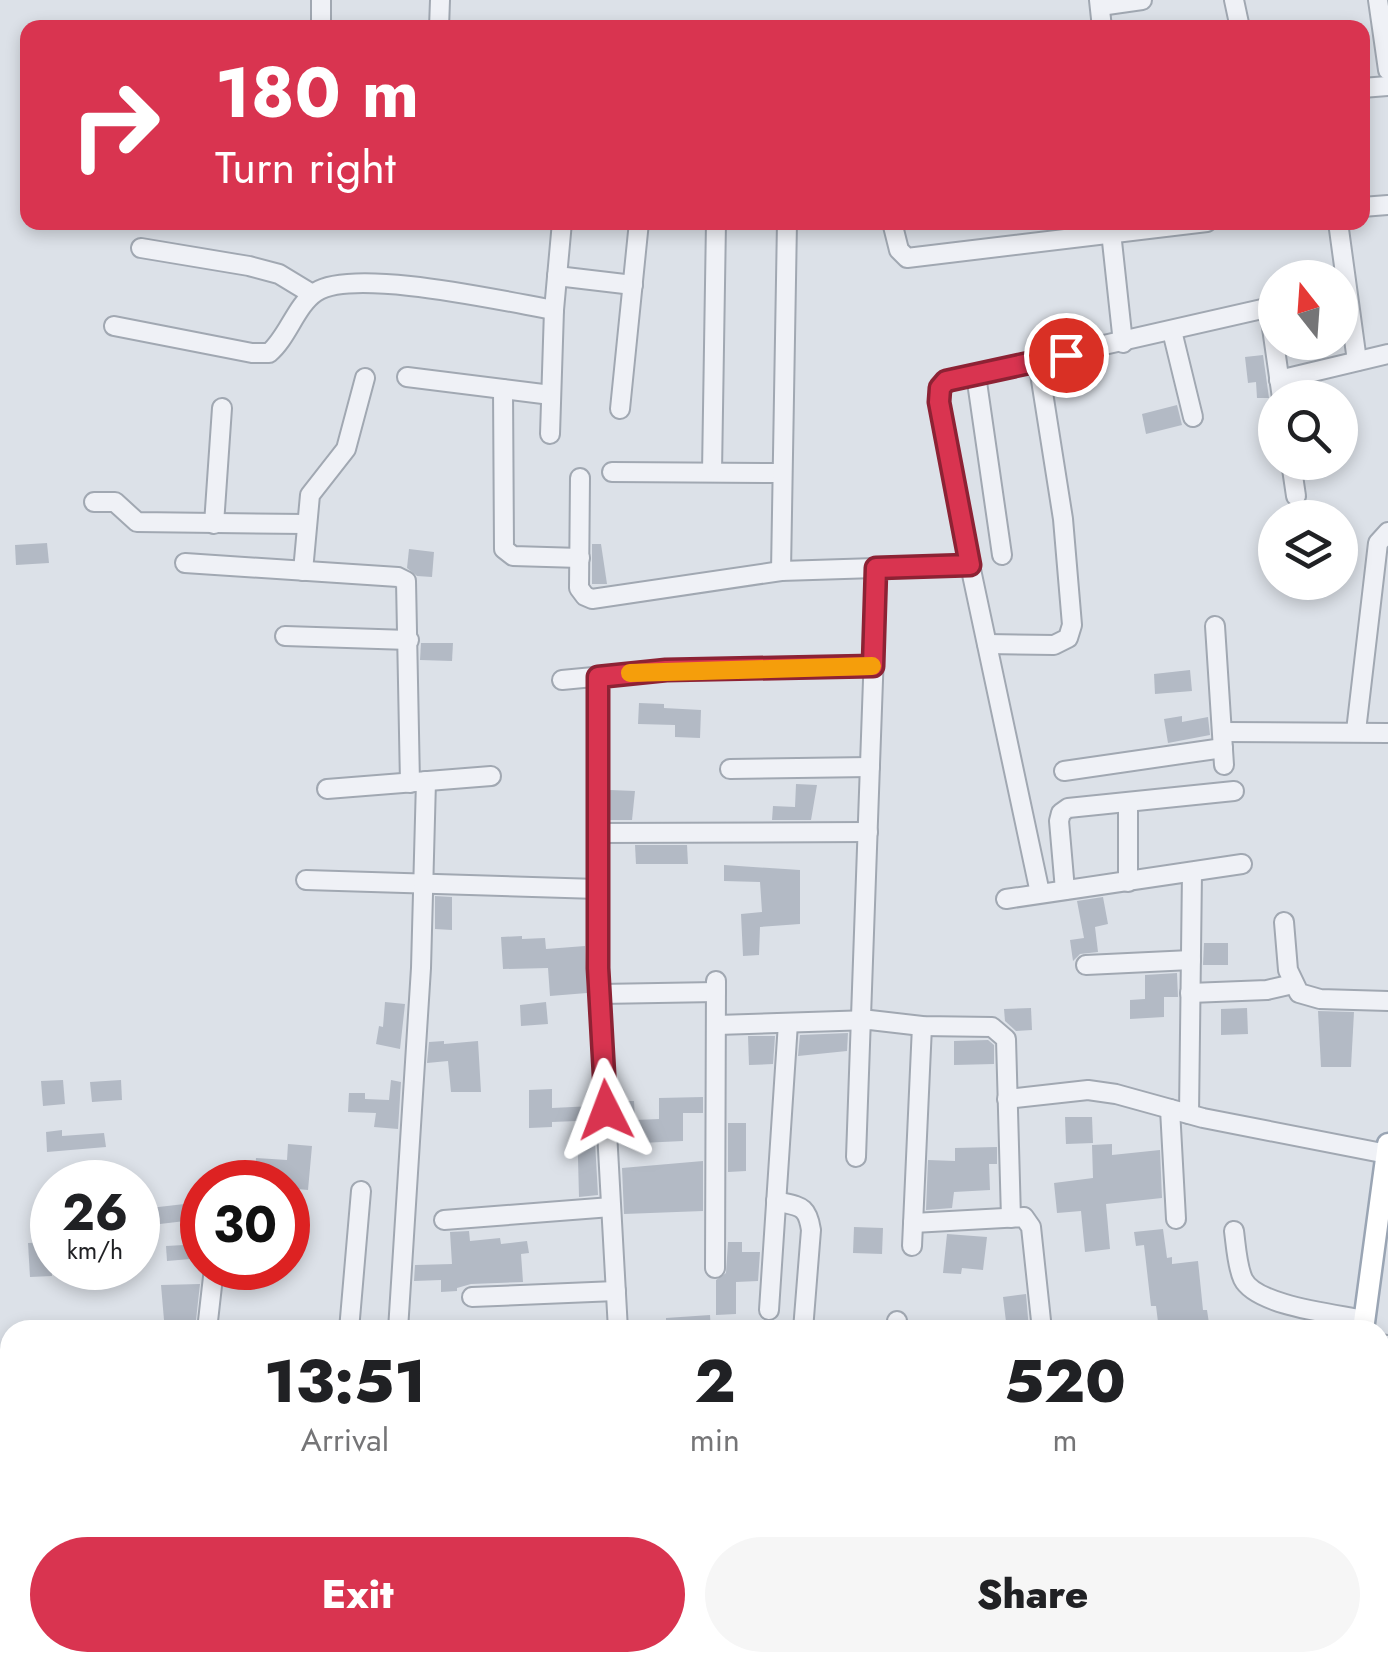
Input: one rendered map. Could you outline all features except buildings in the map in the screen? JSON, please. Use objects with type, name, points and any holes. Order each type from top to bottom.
[{"type":"main road","points":[[1364,1320],[1381,1253],[1388,1144]]},
{"type":"street","points":[[1100,3],[1142,0]]},
{"type":"street","points":[[1378,0],[1388,70]]},
{"type":"street","points":[[550,434],[561,230]]},
{"type":"street","points":[[620,409],[638,230]]},
{"type":"street","points":[[712,472],[716,230]]},
{"type":"street","points":[[781,571],[787,230]]},
{"type":"street","points":[[894,230],[899,250],[907,258],[1108,230]]},
{"type":"street","points":[[1122,230],[1123,343]]},
{"type":"street","points":[[1339,230],[1341,260]]},
{"type":"street","points":[[141,248],[279,274],[312,294]]},
{"type":"street","points":[[557,276],[633,285]]},
{"type":"street","points":[[114,326],[269,353],[312,294],[324,288],[354,284],[430,288],[554,310]]},
{"type":"street","points":[[1040,892],[970,565],[939,402],[940,388],[946,381],[1258,310]]},
{"type":"street","points":[[1172,331],[1193,418]]},
{"type":"street","points":[[1305,380],[1388,354]]},
{"type":"street","points":[[986,644],[1054,646],[1068,638],[1072,625],[1063,519],[1038,361]]},
{"type":"street","points":[[976,374],[1002,555]]},
{"type":"street","points":[[407,377],[551,396]]},
{"type":"street","points":[[303,570],[310,495],[346,450],[365,378]]},
{"type":"street","points":[[503,389],[504,549],[513,556],[580,558]]},
{"type":"street","points":[[214,524],[222,408]]},
{"type":"street","points":[[612,472],[782,473]]},
{"type":"street","points":[[580,478],[579,588],[592,599],[781,571],[970,565]]},
{"type":"street","points":[[1294,480],[1296,496]]},
{"type":"street","points":[[94,502],[115,502],[137,522],[306,524]]},
{"type":"street","points":[[1356,731],[1378,544],[1388,532]]},
{"type":"street","points":[[185,563],[398,577],[406,581],[423,883],[399,1320]]},
{"type":"street","points":[[856,1157],[876,568]]},
{"type":"street","points":[[1215,626],[1223,748]]},
{"type":"street","points":[[284,636],[409,640]]},
{"type":"street","points":[[562,680],[666,670],[873,666]]},
{"type":"street","points":[[598,677],[600,994],[617,1320]]},
{"type":"street","points":[[1064,770],[1356,731],[1388,733]]},
{"type":"street","points":[[730,769],[870,767]]},
{"type":"street","points":[[328,789],[490,776]]},
{"type":"street","points":[[1065,890],[1059,821],[1068,808],[1234,792]]},
{"type":"street","points":[[1128,804],[1128,882]]},
{"type":"street","points":[[598,833],[868,832]]},
{"type":"street","points":[[1006,900],[1242,864]]},
{"type":"street","points":[[1189,1114],[1192,872]]},
{"type":"street","points":[[306,880],[598,888]]},
{"type":"street","points":[[1284,922],[1293,984],[1300,992],[1320,999],[1388,1001]]},
{"type":"street","points":[[1086,965],[1190,960]]},
{"type":"street","points":[[1190,993],[1267,990],[1293,984]]},
{"type":"street","points":[[600,994],[716,986],[715,1268]]},
{"type":"street","points":[[717,1025],[863,1020],[992,1027],[1000,1032],[1006,1039],[1010,1218]]},
{"type":"street","points":[[768,1310],[788,1023]]},
{"type":"street","points":[[912,1246],[922,1026]]},
{"type":"street","points":[[1007,1099],[1088,1090],[1116,1094],[1386,1164]]},
{"type":"street","points":[[1170,1109],[1176,1219]]},
{"type":"street","points":[[350,1320],[361,1192]]},
{"type":"street","points":[[776,1201],[802,1207],[809,1214],[804,1320]]},
{"type":"street","points":[[444,1220],[612,1207]]},
{"type":"street","points":[[913,1223],[1024,1218],[1030,1227],[1041,1320]]},
{"type":"street","points":[[1234,1231],[1243,1279],[1252,1290],[1274,1301],[1344,1320]]},
{"type":"street","points":[[208,1320],[212,1290]]},
{"type":"street","points":[[472,1297],[616,1291]]},
{"type":"slow traffic","points":[[630,673],[872,666]]},
{"type":"route","points":[[606,1110],[598,968],[598,677],[666,670],[873,666],[876,568],[970,565],[939,402],[940,388],[946,381],[1066,355]]}]
